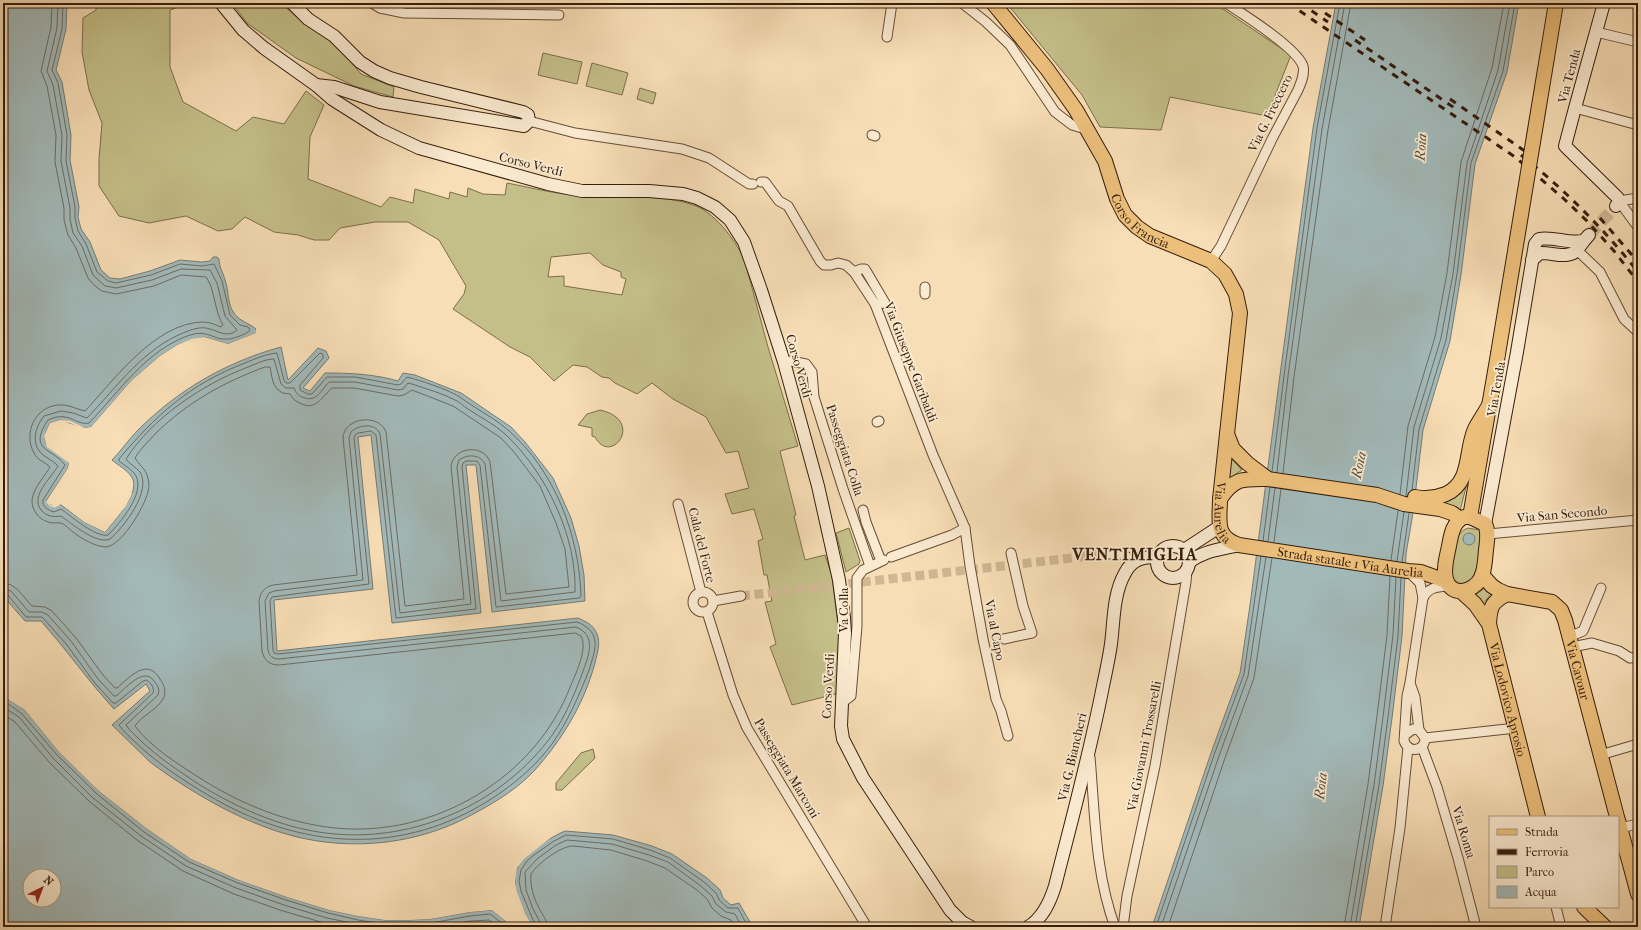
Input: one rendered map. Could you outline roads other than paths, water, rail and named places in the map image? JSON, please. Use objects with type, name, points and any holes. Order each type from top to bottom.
[{"type":"main road","name":"Corso Verdi","points":[[221,3],[243,30],[264,48],[316,85],[332,99],[381,130],[419,148],[548,184],[582,191],[649,191],[683,194],[715,206],[730,220],[744,242],[762,290],[784,362],[818,486],[839,580],[845,626],[841,726],[843,739],[863,778],[950,910],[962,922],[971,927]]},
{"type":"main road","points":[[292,3],[308,19],[334,36],[360,62],[374,71],[390,78],[421,87],[523,112],[528,115],[529,121],[524,126],[380,102],[334,87],[316,85]]},
{"type":"main road","name":"Corso Francia","points":[[993,3],[1047,69],[1076,110],[1105,161],[1117,199],[1125,215],[1137,227],[1150,236],[1211,261],[1225,274],[1236,294],[1240,313],[1227,434]]},
{"type":"main road","points":[[1220,499],[1228,487],[1242,480],[1268,479],[1377,495],[1404,504],[1436,508],[1461,516],[1486,529],[1482,575],[1475,586],[1468,590],[1453,586],[1444,573],[1446,558],[1452,532],[1455,524],[1461,516],[1489,405],[1556,3]]},
{"type":"main road","name":"Via Tenda","points":[[1604,3],[1574,108],[1565,146],[1615,195],[1618,203]]},
{"type":"main road","name":"Via Tenda","points":[[1486,529],[1516,359],[1534,244],[1538,239],[1544,238],[1575,243],[1583,242]]},
{"type":"main road","points":[[1377,495],[1399,494],[1425,499],[1440,496],[1456,488],[1466,471],[1475,429],[1489,405]]},
{"type":"main road","points":[[1227,434],[1232,449],[1268,479]]},
{"type":"main road","name":"Via Aurelia","points":[[1227,434],[1220,499],[1219,527],[1224,536],[1231,542],[1253,548]]},
{"type":"main road","points":[[1184,550],[1219,527]]},
{"type":"main road","points":[[1188,566],[1188,555],[1184,550],[1176,546],[1168,546],[1162,550],[1157,557],[1158,569],[1162,574],[1168,578],[1175,578],[1182,576],[1188,566],[1199,555],[1239,545]]},
{"type":"main road","name":"Strada statale 1 Via Aurelia","points":[[1253,548],[1415,574],[1453,586]]},
{"type":"main road","points":[[1135,561],[1144,558],[1157,557]]},
{"type":"main road","name":"Via G. Biancheri","points":[[1028,927],[1044,912],[1050,901],[1090,750],[1111,645],[1119,584],[1125,572],[1135,561]]},
{"type":"main road","name":"Via Cavour","points":[[1482,575],[1492,586],[1507,594],[1552,602],[1564,615],[1616,816]]},
{"type":"main road","name":"Via Lodovico Aprosio","points":[[1453,586],[1476,604],[1489,624],[1538,816]]},
{"type":"main road","points":[[1489,624],[1490,610],[1496,600],[1507,594]]},
{"type":"main road","name":"Via Cavour","points":[[1619,826],[1638,894]]},
{"type":"main road","points":[[1585,908],[1605,927]]},
{"type":"street","points":[[372,3],[380,8],[404,13],[559,15]]},
{"type":"street","points":[[887,37],[892,3]]},
{"type":"street","points":[[962,3],[1010,44],[1055,112],[1072,125],[1088,130]]},
{"type":"street","name":"Via G. Freccero","points":[[1211,261],[1221,246],[1242,199],[1303,79],[1303,66],[1297,56],[1282,43],[1226,3]]},
{"type":"street","points":[[1596,32],[1638,42]]},
{"type":"street","points":[[1574,108],[1638,125]]},
{"type":"street","name":"Via Giuseppe Garibaldi","points":[[529,121],[575,133],[682,148],[709,158],[754,183],[765,182],[779,201],[788,206],[820,261],[824,265],[838,263],[846,265],[854,272],[875,304],[931,456],[965,528]]},
{"type":"street","points":[[1638,198],[1618,203],[1638,227]]},
{"type":"street","points":[[1583,242],[1624,319],[1638,332]]},
{"type":"street","name":"Passeggiata Colla","points":[[784,362],[791,361],[806,364],[812,372],[814,397],[843,489],[870,566]]},
{"type":"street","name":"Cala del Forte","points":[[678,504],[701,592]]},
{"type":"street","points":[[863,510],[866,522],[885,559]]},
{"type":"street","name":"Via San Secondo","points":[[1486,529],[1638,520]]},
{"type":"street","name":"Va Colla","points":[[842,702],[851,696],[854,674],[857,626],[857,578],[863,570],[885,559],[952,535],[965,528]]},
{"type":"street","name":"Via al Capo","points":[[965,528],[983,639],[996,699],[1008,736]]},
{"type":"street","points":[[1004,639],[1032,633],[1023,606],[1011,553]]},
{"type":"street","points":[[1107,554],[1121,554],[1135,561]]},
{"type":"street","name":"Via Giovanni Trossarelli","points":[[1123,927],[1127,896],[1155,766],[1188,566]]},
{"type":"street","points":[[1415,574],[1422,588],[1422,598],[1407,696],[1404,742],[1413,750],[1422,738],[1516,728]]},
{"type":"street","points":[[1422,598],[1426,592],[1435,587],[1453,586]]},
{"type":"street","points":[[1571,642],[1583,631],[1601,588]]},
{"type":"street","points":[[701,592],[710,595],[713,601],[712,607],[706,612],[700,612],[693,605],[693,599],[701,592]]},
{"type":"street","points":[[713,601],[741,596]]},
{"type":"street","name":"Passeggiata Marconi","points":[[706,612],[733,695],[746,728],[868,927]]},
{"type":"street","points":[[1571,642],[1592,643],[1619,651],[1630,658],[1638,657]]},
{"type":"street","name":"Via Roma","points":[[1410,683],[1415,697],[1422,738],[1458,858],[1476,927]]},
{"type":"street","points":[[1405,735],[1413,729],[1422,738]]},
{"type":"street","points":[[1600,755],[1638,744]]},
{"type":"street","points":[[1385,927],[1400,828],[1408,747]]},
{"type":"street","points":[[1090,750],[1100,867],[1106,898],[1114,927]]},
{"type":"street","points":[[1619,822],[1638,824]]},
{"type":"street","points":[[1556,908],[1561,927]]},
{"type":"water","points":[[3,3],[67,3],[66,29],[56,70],[62,82],[71,135],[70,160],[79,207],[78,217],[81,229],[90,242],[101,270],[110,278],[120,279],[150,271],[180,260],[202,262],[210,261],[213,257],[217,257],[219,259],[232,309],[236,316],[256,329],[257,333],[228,344],[204,337],[177,345],[160,356],[131,381],[91,427],[85,428],[60,420],[50,423],[46,431],[46,443],[69,462],[68,468],[46,501],[55,508],[60,504],[84,522],[105,532],[126,506],[133,490],[134,482],[131,476],[112,460],[134,434],[169,402],[204,379],[241,361],[281,347],[288,380],[318,348],[326,351],[329,358],[303,388],[310,391],[325,373],[362,374],[398,381],[403,373],[415,375],[461,393],[511,427],[525,442],[553,478],[571,518],[579,546],[584,575],[585,601],[492,612],[476,465],[466,465],[481,613],[392,623],[371,435],[358,437],[373,589],[274,600],[277,651],[578,618],[593,628],[599,641],[595,663],[585,693],[571,721],[554,747],[534,771],[514,789],[483,809],[459,821],[425,834],[389,842],[353,844],[315,841],[296,837],[240,817],[188,788],[150,762],[112,725],[150,691],[146,684],[114,709],[95,688],[41,621],[25,621],[3,596]]},
{"type":"water","name":"Roia","points":[[1336,3],[1519,3],[1507,72],[1475,164],[1461,275],[1450,341],[1423,430],[1413,513],[1406,554],[1402,636],[1392,718],[1383,786],[1359,927],[1152,927],[1211,753],[1240,673],[1313,128]]},
{"type":"water","points":[[1467,533],[1471,533],[1475,539],[1471,545],[1467,545],[1463,541],[1463,537]]},
{"type":"water","points":[[3,694],[9,700],[25,710],[59,752],[99,791],[146,828],[191,859],[239,880],[329,910],[385,920],[409,920],[430,919],[492,910],[513,927],[3,927]]},
{"type":"water","points":[[565,831],[613,835],[652,846],[672,854],[707,878],[720,890],[723,898],[731,905],[739,903],[753,927],[533,927],[525,914],[516,891],[515,876],[517,869],[520,863],[531,852],[552,837]]},
{"type":"tunnel","points":[[1589,235],[1616,206]]},
{"type":"tunnel","points":[[741,596],[1107,554]]},
{"type":"railway","points":[[1288,3],[1515,157],[1563,198],[1587,221],[1614,251],[1638,282]]},
{"type":"railway","points":[[1300,3],[1328,22]]},
{"type":"railway","points":[[1325,13],[1365,40]]},
{"type":"railway","points":[[1355,40],[1456,109]]},
{"type":"railway","points":[[1450,99],[1532,156]]},
{"type":"railway","points":[[1521,155],[1583,210],[1638,272]]},
{"type":"railway","points":[[1600,218],[1638,262]]},
{"type":"district","name":"VENTIMIGLIA","points":[[1135,554]]}]
